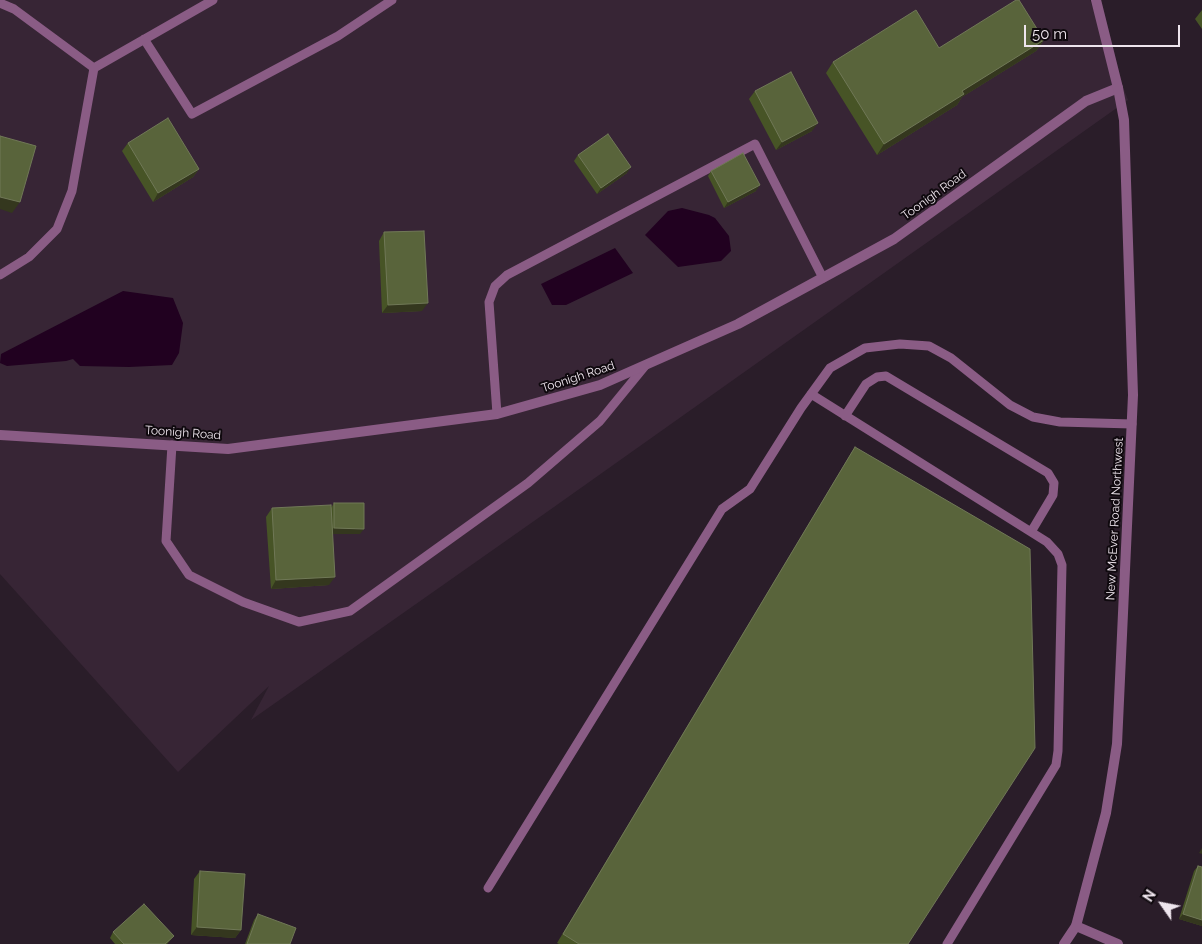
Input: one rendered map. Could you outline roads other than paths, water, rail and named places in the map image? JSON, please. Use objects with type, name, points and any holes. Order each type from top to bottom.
[{"type":"street","name":"New McEver Road Northwest","points":[[1064,944],[1076,926],[1106,813],[1117,744],[1133,395],[1124,120],[1096,0]]},
{"type":"street","name":"Toonigh Road","points":[[0,435],[228,448],[497,414],[600,385],[738,324],[894,239],[1086,101],[1118,88]]},
{"type":"street","points":[[1076,926],[1118,944]]},
{"type":"lane","points":[[0,274],[30,257],[57,229],[72,191],[94,68],[213,0]]},
{"type":"lane","points":[[144,39],[192,114],[338,36],[392,0]]},
{"type":"lane","points":[[0,3],[14,10],[94,68]]},
{"type":"lane","points":[[497,414],[489,302],[495,286],[507,275],[755,144],[823,278]]},
{"type":"lane","points":[[488,888],[722,509],[750,490],[811,394],[830,368],[865,348],[900,344],[929,346],[951,358],[1010,404],[1033,417],[1060,422],[1132,424]]},
{"type":"lane","points":[[172,445],[166,541],[189,575],[243,602],[299,622],[350,611],[528,483],[600,421],[645,365]]},
{"type":"lane","points":[[846,416],[866,384],[877,377],[886,376],[1048,473],[1054,483],[1053,495],[1031,532]]},
{"type":"lane","points":[[811,394],[1047,542],[1058,554],[1062,565],[1058,751],[1056,765],[947,944]]}]
